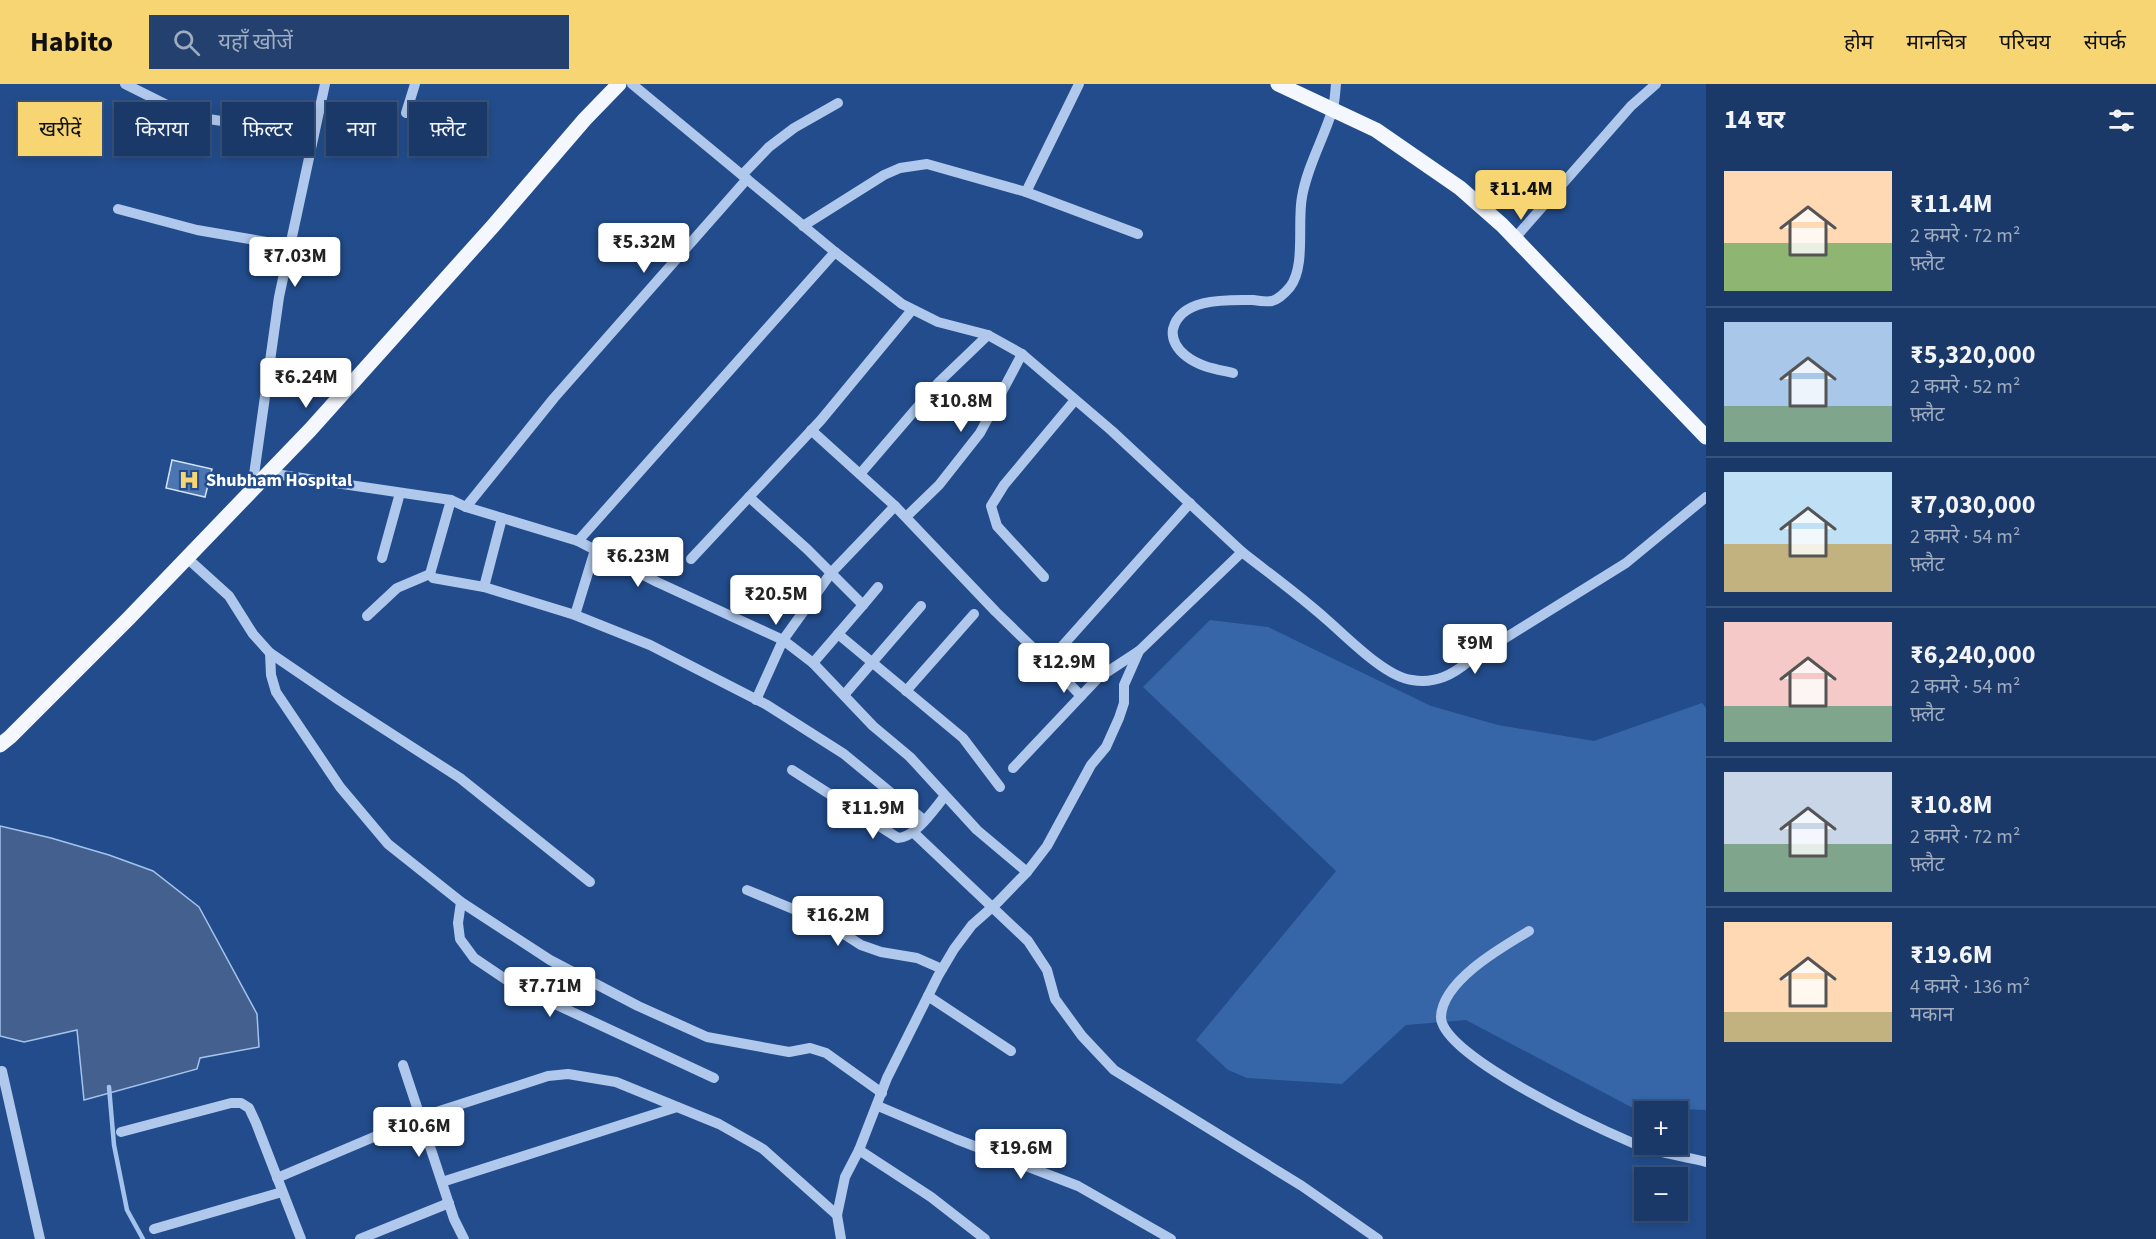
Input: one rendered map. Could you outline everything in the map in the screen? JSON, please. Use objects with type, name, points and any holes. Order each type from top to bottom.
[{"type":"main road","points":[[0,745],[10,738],[318,421],[585,119],[619,84]]},
{"type":"main road","points":[[1278,84],[1376,130],[1460,188],[1515,238],[1706,437]]},
{"type":"street","points":[[125,84],[189,116],[222,121]]},
{"type":"street","points":[[314,135],[324,84]]},
{"type":"street","points":[[406,113],[415,84]]},
{"type":"street","points":[[632,84],[882,290],[912,310],[938,322],[988,335],[1022,354],[1112,431],[1242,552],[1394,674],[1410,680],[1436,681],[1458,671],[1470,660],[1626,563],[1706,497]]},
{"type":"street","points":[[1026,192],[1079,84]]},
{"type":"street","points":[[1233,373],[1196,364],[1182,354],[1175,345],[1172,335],[1173,327],[1181,315],[1201,304],[1217,301],[1272,301],[1292,285],[1298,269],[1301,199],[1305,181],[1333,110],[1336,84]]},
{"type":"street","points":[[1515,238],[1631,106],[1656,84]]},
{"type":"street","points":[[466,507],[554,398],[769,147],[795,128],[838,103]]},
{"type":"street","points":[[252,490],[279,297],[309,156]]},
{"type":"street","points":[[803,226],[884,175],[900,168],[927,164],[1026,192],[1138,234]]},
{"type":"street","points":[[118,209],[197,230],[290,246]]},
{"type":"street","points":[[578,541],[835,252]]},
{"type":"street","points":[[691,559],[811,430],[912,310]]},
{"type":"street","points":[[860,474],[939,382],[988,335]]},
{"type":"street","points":[[906,517],[939,485],[980,433],[1022,354]]},
{"type":"street","points":[[1044,578],[997,526],[991,506],[1004,485],[1075,399]]},
{"type":"street","points":[[811,430],[895,506],[996,612],[1081,696]]},
{"type":"street","points":[[268,473],[451,500],[466,507],[578,541],[741,622],[783,640],[813,663],[873,726],[910,757],[977,830],[1027,872]]},
{"type":"street","points":[[382,558],[400,493]]},
{"type":"street","points":[[430,574],[451,500]]},
{"type":"street","points":[[745,501],[831,573],[863,604]]},
{"type":"street","points":[[1048,662],[1190,503]]},
{"type":"street","points":[[756,700],[783,640],[831,573],[895,506]]},
{"type":"street","points":[[484,587],[502,518]]},
{"type":"street","points":[[575,615],[595,550]]},
{"type":"street","points":[[1013,768],[1081,696],[1111,668],[1139,651],[1242,552]]},
{"type":"street","points":[[186,558],[230,596],[253,634],[270,653],[460,778],[590,882]]},
{"type":"street","points":[[430,574],[433,578],[484,587],[575,615],[650,645],[756,700],[844,754],[924,820]]},
{"type":"street","points":[[367,616],[397,588],[430,574]]},
{"type":"street","points":[[813,663],[878,586]]},
{"type":"street","points":[[844,695],[921,606]]},
{"type":"street","points":[[906,691],[974,614]]},
{"type":"street","points":[[838,634],[963,738],[1000,787]]},
{"type":"street","points":[[842,1239],[837,1215],[845,1177],[878,1106],[887,1078],[928,996],[954,949],[972,925],[1027,872],[1047,846],[1090,765],[1106,747],[1124,703],[1124,685],[1139,651]]},
{"type":"street","points":[[270,653],[271,675],[276,692],[340,787],[388,844],[461,902],[550,960],[638,1006],[707,1037],[789,1052],[817,1049],[882,1093]]},
{"type":"street","points":[[792,770],[891,835],[905,838],[914,832],[945,796]]},
{"type":"street","points":[[914,832],[1028,941],[1047,970],[1055,999],[1082,1036],[1114,1070],[1302,1186],[1378,1239]]},
{"type":"street","points":[[747,890],[827,923],[861,945],[881,952],[917,958],[942,969]]},
{"type":"street","points":[[461,902],[458,923],[460,939],[474,958],[514,985],[714,1078]]},
{"type":"street","points":[[1529,930],[1480,961],[1458,984],[1444,1003],[1441,1019],[1446,1031],[1462,1048],[1535,1096],[1638,1144],[1706,1162]]},
{"type":"street","points":[[928,996],[1011,1051]]},
{"type":"street","points":[[403,1065],[449,1203],[464,1239]]},
{"type":"street","points":[[2,1071],[40,1239]]},
{"type":"street","points":[[277,1178],[421,1117],[548,1076],[568,1074],[616,1082],[719,1124],[763,1149],[837,1215]]},
{"type":"street","points":[[121,1132],[231,1103],[241,1103],[249,1108],[301,1239]]},
{"type":"street","points":[[878,1106],[1078,1186],[1171,1239]]},
{"type":"street","points":[[442,1182],[677,1107]]},
{"type":"street","points":[[859,1150],[931,1197],[985,1239]]},
{"type":"street","points":[[154,1229],[282,1192]]},
{"type":"street","points":[[360,1239],[449,1203]]},
{"type":"shaded area","points":[[1210,620],[1268,627],[1431,706],[1498,725],[1594,741],[1702,703],[1706,708],[1706,1110],[1688,1109],[1688,1101],[1634,1101],[1634,1107],[1631,1107],[1466,1020],[1406,1025],[1342,1084],[1247,1078],[1228,1070],[1196,1040],[1336,871],[1143,687]]},
{"type":"shaded area","points":[[0,826],[109,855],[153,871],[199,907],[257,1014],[259,1047],[200,1058],[197,1069],[84,1100],[77,1030],[24,1042],[0,1036]]},
{"type":"building","points":[[172,460],[212,469],[205,497],[166,488]]},
{"type":"waterway","points":[[109,1087],[114,1145],[127,1210],[143,1239]]},
{"type":"place","name":"Shubham Hospital","points":[[189,480]]}]
